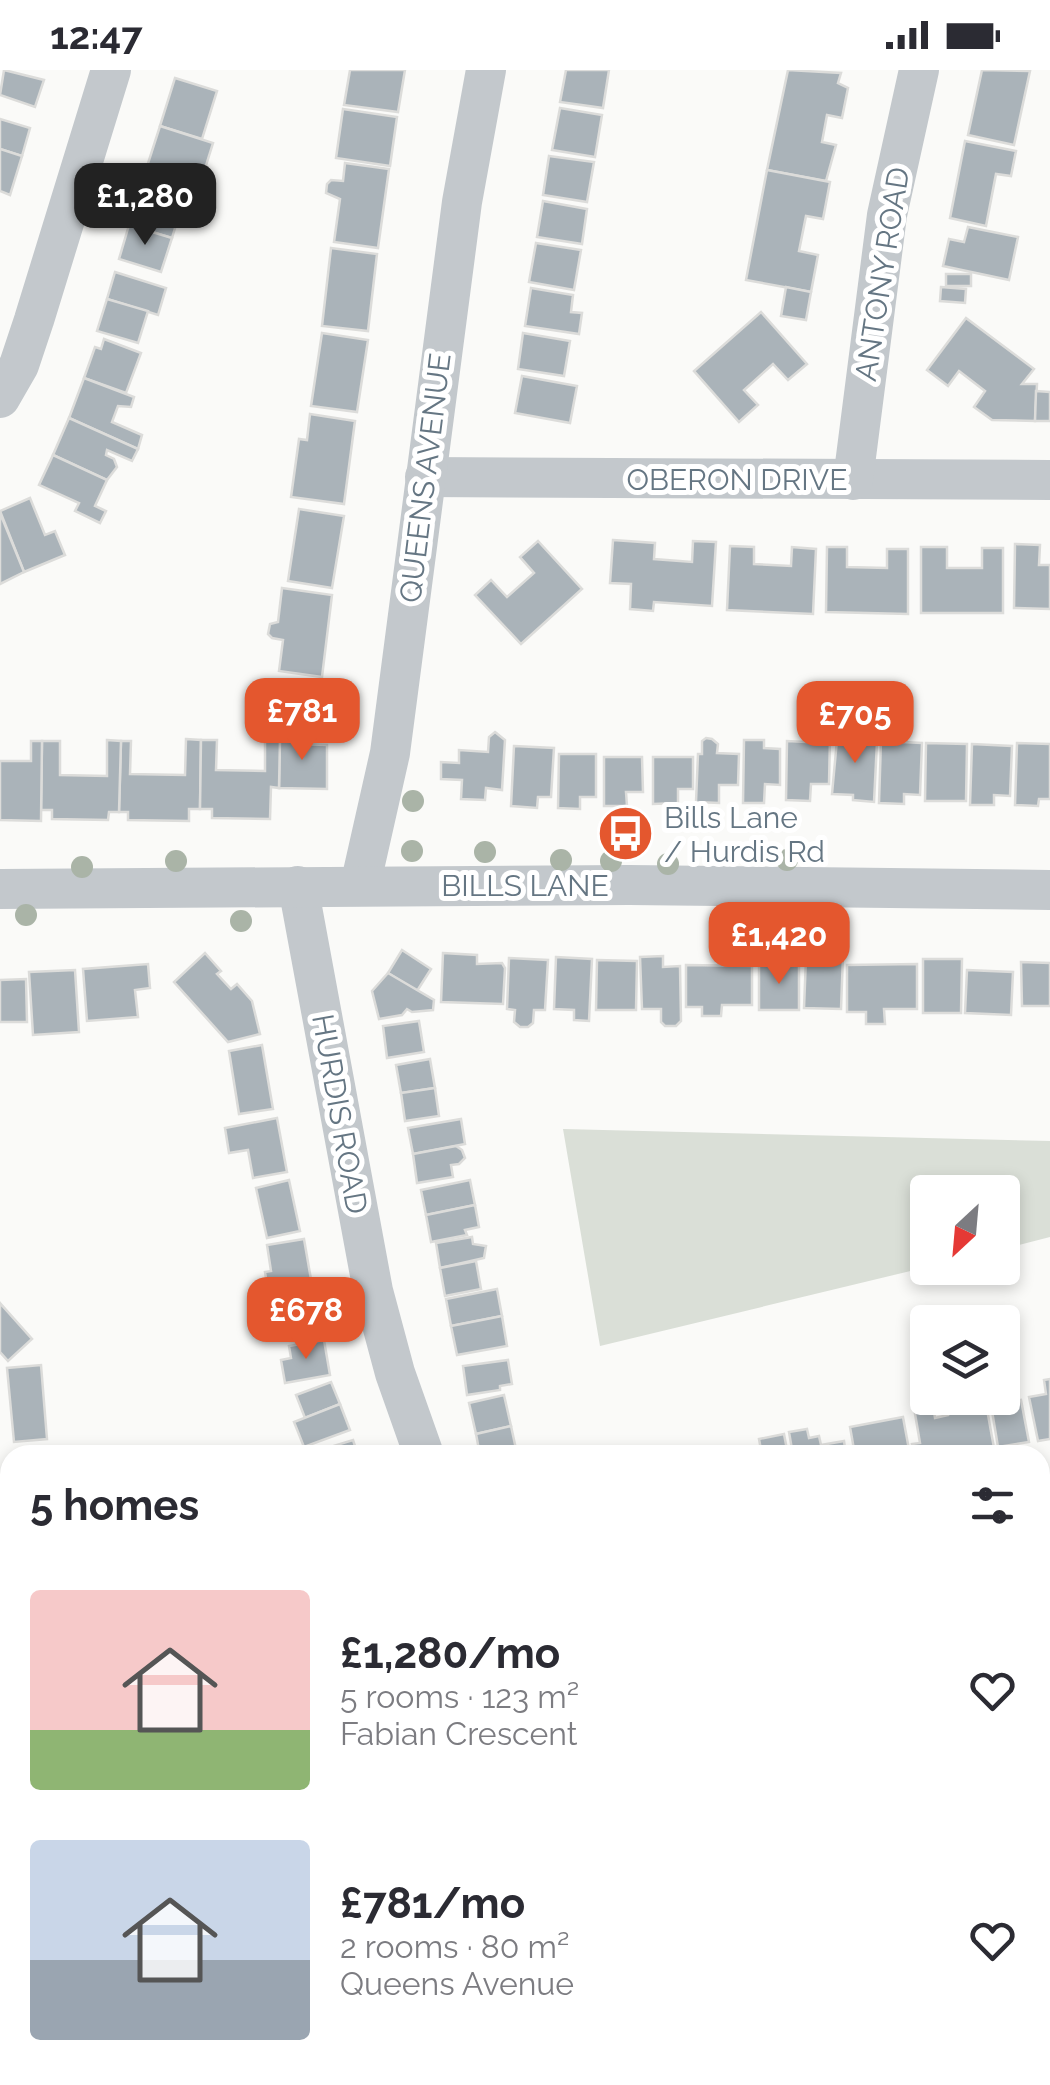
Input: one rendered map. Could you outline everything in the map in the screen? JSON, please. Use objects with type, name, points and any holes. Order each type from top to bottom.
[{"type":"street","points":[[0,398],[19,365],[111,70]]},
{"type":"street","name":"QUEENS AVENUE","points":[[360,886],[390,753],[462,202],[486,70]]},
{"type":"street","name":"ANTONY ROAD","points":[[854,480],[886,215],[919,70]]},
{"type":"street","name":"OBERON DRIVE","points":[[424,477],[1050,480]]},
{"type":"street","name":"HURDIS ROAD","points":[[298,886],[373,1291],[395,1373],[420,1445]]},
{"type":"street","name":"BILLS LANE","points":[[0,889],[360,886],[1050,890]]},
{"type":"shaded area","points":[[563,1129],[1050,1141],[1050,1237],[1020,1245],[1020,1175],[910,1175],[910,1271],[600,1346]]},
{"type":"building","points":[[4,70],[44,80],[35,107],[0,95]]},
{"type":"building","points":[[350,70],[405,70],[398,112],[344,105]]},
{"type":"building","points":[[566,70],[609,70],[603,108],[560,102]]},
{"type":"building","points":[[788,70],[841,73],[838,83],[848,88],[842,118],[827,115],[822,142],[836,145],[826,181],[767,170]]},
{"type":"building","points":[[982,70],[1030,71],[1014,145],[968,135]]},
{"type":"building","points":[[175,78],[217,91],[202,139],[160,126]]},
{"type":"building","points":[[560,108],[602,115],[595,157],[552,150]]},
{"type":"building","points":[[343,109],[397,117],[390,166],[336,158]]},
{"type":"building","points":[[0,119],[30,128],[22,156],[0,149]]},
{"type":"building","points":[[160,126],[213,143],[203,175],[181,168],[173,192],[142,182]]},
{"type":"building","points":[[965,141],[1016,151],[1011,176],[996,174],[986,226],[950,218]]},
{"type":"building","points":[[0,149],[22,156],[10,195],[0,191]]},
{"type":"building","points":[[549,156],[594,162],[587,202],[543,195]]},
{"type":"building","points":[[345,163],[389,169],[378,248],[334,242],[340,199],[326,193],[327,184],[331,180],[343,181]]},
{"type":"building","points":[[767,170],[830,182],[823,219],[806,216],[799,251],[818,255],[811,292],[746,280]]},
{"type":"building","points":[[142,182],[211,205],[206,223],[179,215],[172,238],[129,225]]},
{"type":"building","points":[[543,201],[587,209],[582,244],[537,237]]},
{"type":"building","points":[[129,225],[172,238],[161,272],[119,259]]},
{"type":"building","points":[[968,227],[1018,237],[1009,280],[943,266],[949,239],[964,242]]},
{"type":"building","points":[[536,243],[581,250],[574,290],[529,282]]},
{"type":"building","points":[[331,248],[377,254],[368,331],[322,326]]},
{"type":"building","points":[[115,272],[166,288],[158,315],[107,299]]},
{"type":"building","points":[[946,274],[971,274],[971,286],[946,286]]},
{"type":"building","points":[[786,287],[811,292],[806,320],[781,316]]},
{"type":"building","points":[[941,287],[966,289],[965,303],[940,301]]},
{"type":"building","points":[[531,288],[573,295],[571,312],[582,313],[579,334],[525,326]]},
{"type":"building","points":[[107,299],[148,311],[138,343],[97,331]]},
{"type":"building","points":[[761,312],[807,364],[788,380],[773,364],[744,390],[758,405],[739,422],[694,371]]},
{"type":"building","points":[[966,318],[1034,369],[1022,384],[1037,384],[1035,421],[992,420],[974,407],[985,391],[959,371],[948,386],[927,370]]},
{"type":"building","points":[[322,333],[368,340],[357,412],[311,406]]},
{"type":"building","points":[[523,333],[570,341],[564,376],[518,369]]},
{"type":"building","points":[[104,339],[141,353],[126,393],[84,378],[95,347],[101,349]]},
{"type":"building","points":[[522,376],[577,386],[570,423],[515,413]]},
{"type":"building","points":[[84,378],[134,397],[131,407],[118,406],[112,422],[142,435],[138,449],[69,418]]},
{"type":"building","points":[[1036,391],[1050,392],[1050,421],[1035,421]]},
{"type":"building","points":[[310,414],[355,421],[344,504],[291,497],[299,439],[307,440]]},
{"type":"building","points":[[69,418],[138,449],[132,461],[107,450],[106,455],[114,459],[117,467],[107,480],[53,455]]},
{"type":"building","points":[[53,455],[107,480],[95,506],[106,511],[100,523],[75,511],[79,503],[39,485]]},
{"type":"building","points":[[30,498],[45,535],[55,531],[65,555],[24,572],[0,511]]},
{"type":"building","points":[[299,509],[344,516],[332,588],[288,581]]},
{"type":"building","points":[[0,513],[24,572],[0,584]]},
{"type":"building","points":[[613,540],[655,543],[654,559],[692,562],[693,541],[716,542],[712,606],[654,602],[653,611],[630,609],[631,584],[610,583]]},
{"type":"building","points":[[538,541],[582,589],[521,644],[475,595],[491,580],[507,597],[534,573],[520,557]]},
{"type":"building","points":[[1015,544],[1040,545],[1039,565],[1050,565],[1050,609],[1014,608]]},
{"type":"building","points":[[730,546],[754,547],[754,564],[791,566],[792,547],[816,549],[813,614],[727,610]]},
{"type":"building","points":[[827,547],[847,547],[847,567],[887,568],[887,549],[908,549],[908,614],[826,612]]},
{"type":"building","points":[[921,547],[947,547],[947,568],[982,568],[982,548],[1003,548],[1003,613],[921,613]]},
{"type":"building","points":[[282,588],[332,595],[322,677],[279,671],[283,640],[268,634],[270,624],[278,622]]},
{"type":"building","points":[[838,729],[860,730],[859,741],[877,742],[874,802],[832,794]]},
{"type":"building","points":[[280,730],[298,730],[297,744],[327,745],[327,789],[279,788]]},
{"type":"building","points":[[495,732],[505,740],[502,790],[486,788],[485,800],[461,799],[462,780],[441,779],[441,762],[459,763],[459,750],[488,752],[489,737]]},
{"type":"building","points":[[811,732],[823,732],[830,737],[829,784],[811,784],[810,801],[786,800],[787,741],[806,742]]},
{"type":"building","points":[[706,738],[718,744],[717,753],[739,754],[738,785],[719,785],[719,803],[696,802],[698,754],[702,754],[702,741]]},
{"type":"building","points":[[186,739],[201,740],[200,809],[189,809],[189,821],[128,820],[128,812],[119,812],[121,741],[131,741],[130,774],[185,775]]},
{"type":"building","points":[[107,740],[121,741],[119,812],[109,812],[108,820],[52,819],[52,810],[41,810],[42,741],[60,741],[60,775],[107,776]]},
{"type":"building","points":[[201,740],[217,740],[216,770],[265,771],[265,740],[280,740],[279,788],[271,787],[270,819],[212,818],[212,809],[200,809]]},
{"type":"building","points":[[744,740],[764,740],[764,748],[780,749],[780,785],[765,784],[764,803],[743,803]]},
{"type":"building","points":[[31,741],[42,741],[41,821],[0,820],[0,761],[31,761]]},
{"type":"building","points":[[881,741],[922,743],[920,795],[904,794],[904,804],[879,803]]},
{"type":"building","points":[[926,743],[967,744],[966,801],[925,801]]},
{"type":"building","points":[[1017,743],[1050,744],[1050,799],[1039,799],[1038,806],[1015,805]]},
{"type":"building","points":[[972,744],[1012,746],[1010,796],[994,795],[994,805],[970,805]]},
{"type":"building","points":[[514,746],[554,748],[551,797],[538,797],[537,808],[511,806]]},
{"type":"building","points":[[559,754],[596,754],[596,797],[580,797],[580,809],[558,808]]},
{"type":"building","points":[[604,757],[642,757],[643,792],[626,792],[627,806],[604,806]]},
{"type":"building","points":[[653,757],[693,757],[693,789],[678,789],[678,803],[653,804]]},
{"type":"building","points":[[402,950],[431,969],[417,991],[388,973]]},
{"type":"building","points":[[205,953],[231,989],[237,984],[252,1001],[260,1034],[228,1042],[174,982]]},
{"type":"building","points":[[443,953],[477,955],[477,964],[502,963],[503,1004],[441,1002]]},
{"type":"building","points":[[821,954],[843,955],[841,1009],[804,1008],[806,958],[821,959]]},
{"type":"building","points":[[663,956],[663,967],[680,966],[681,1021],[676,1026],[661,1022],[661,1009],[642,1009],[640,957]]},
{"type":"building","points":[[556,957],[592,959],[589,1021],[574,1020],[574,1010],[554,1009]]},
{"type":"building","points":[[509,958],[548,960],[545,1010],[534,1010],[533,1023],[528,1027],[514,1022],[515,1010],[507,1009]]},
{"type":"building","points":[[923,959],[962,959],[961,1013],[923,1013]]},
{"type":"building","points":[[597,960],[637,961],[636,1010],[596,1010]]},
{"type":"building","points":[[1021,962],[1050,963],[1050,1006],[1022,1006]]},
{"type":"building","points":[[148,964],[150,988],[135,990],[138,1017],[87,1021],[83,969]]},
{"type":"building","points":[[759,964],[799,964],[799,1010],[759,1010]]},
{"type":"building","points":[[917,964],[917,1009],[884,1009],[885,1024],[866,1024],[866,1012],[847,1012],[847,965]]},
{"type":"building","points":[[686,965],[752,966],[752,1005],[722,1005],[721,1016],[702,1016],[702,1007],[686,1007]]},
{"type":"building","points":[[75,970],[79,1032],[33,1035],[29,972]]},
{"type":"building","points":[[967,970],[1013,972],[1011,1015],[965,1013]]},
{"type":"building","points":[[388,973],[434,1000],[433,1010],[407,1009],[402,1015],[379,1019],[372,991]]},
{"type":"building","points":[[26,979],[27,1022],[0,1022],[0,980]]},
{"type":"building","points":[[419,1021],[424,1052],[387,1058],[383,1026]]},
{"type":"building","points":[[262,1045],[273,1109],[239,1114],[229,1051]]},
{"type":"building","points":[[430,1059],[435,1088],[401,1093],[396,1065]]},
{"type":"building","points":[[435,1088],[439,1116],[405,1121],[401,1093]]},
{"type":"building","points":[[277,1118],[287,1172],[253,1178],[248,1150],[229,1153],[225,1128]]},
{"type":"building","points":[[461,1119],[465,1144],[413,1154],[408,1128]]},
{"type":"building","points":[[456,1146],[465,1158],[451,1165],[453,1177],[417,1183],[413,1154]]},
{"type":"building","points":[[289,1180],[300,1231],[267,1238],[256,1188]]},
{"type":"building","points":[[470,1180],[475,1205],[426,1215],[421,1190]]},
{"type":"building","points":[[475,1205],[479,1227],[465,1230],[467,1235],[431,1242],[426,1215]]},
{"type":"building","points":[[472,1237],[473,1244],[486,1246],[484,1258],[440,1268],[436,1243]]},
{"type":"building","points":[[304,1239],[313,1291],[269,1298],[265,1272],[271,1271],[267,1245]]},
{"type":"building","points":[[476,1261],[481,1289],[445,1296],[440,1268]]},
{"type":"building","points":[[497,1289],[502,1316],[451,1326],[446,1299]]},
{"type":"building","points":[[314,1297],[321,1329],[285,1337],[278,1304]]},
{"type":"building","points":[[0,1303],[32,1339],[8,1361],[0,1352]]},
{"type":"building","points":[[502,1316],[507,1346],[457,1355],[451,1326]]},
{"type":"building","points":[[324,1340],[330,1375],[285,1383],[281,1360],[291,1358],[289,1346]]},
{"type":"building","points":[[508,1360],[512,1384],[467,1395],[463,1366]]},
{"type":"building","points":[[41,1365],[47,1439],[14,1442],[7,1368]]},
{"type":"building","points":[[1050,1379],[1050,1439],[1038,1441],[1029,1397],[1046,1394],[1044,1380]]},
{"type":"building","points":[[331,1382],[340,1404],[305,1418],[296,1395]]},
{"type":"building","points":[[504,1395],[511,1426],[476,1434],[469,1403]]},
{"type":"building","points":[[1021,1400],[1029,1442],[998,1445],[993,1415],[1020,1415]]},
{"type":"building","points":[[340,1404],[350,1430],[303,1445],[294,1422]]},
{"type":"building","points":[[915,1415],[988,1415],[993,1445],[912,1445],[920,1443]]},
{"type":"building","points":[[903,1417],[908,1445],[853,1445],[850,1427]]},
{"type":"building","points":[[511,1426],[515,1445],[478,1445],[476,1434]]},
{"type":"building","points":[[807,1429],[809,1438],[819,1436],[821,1445],[791,1445],[789,1432]]},
{"type":"building","points":[[784,1434],[786,1445],[760,1445],[759,1439]]},
{"type":"place","name":"Bills Lane / Hurdis Rd","points":[[625,834]]}]
